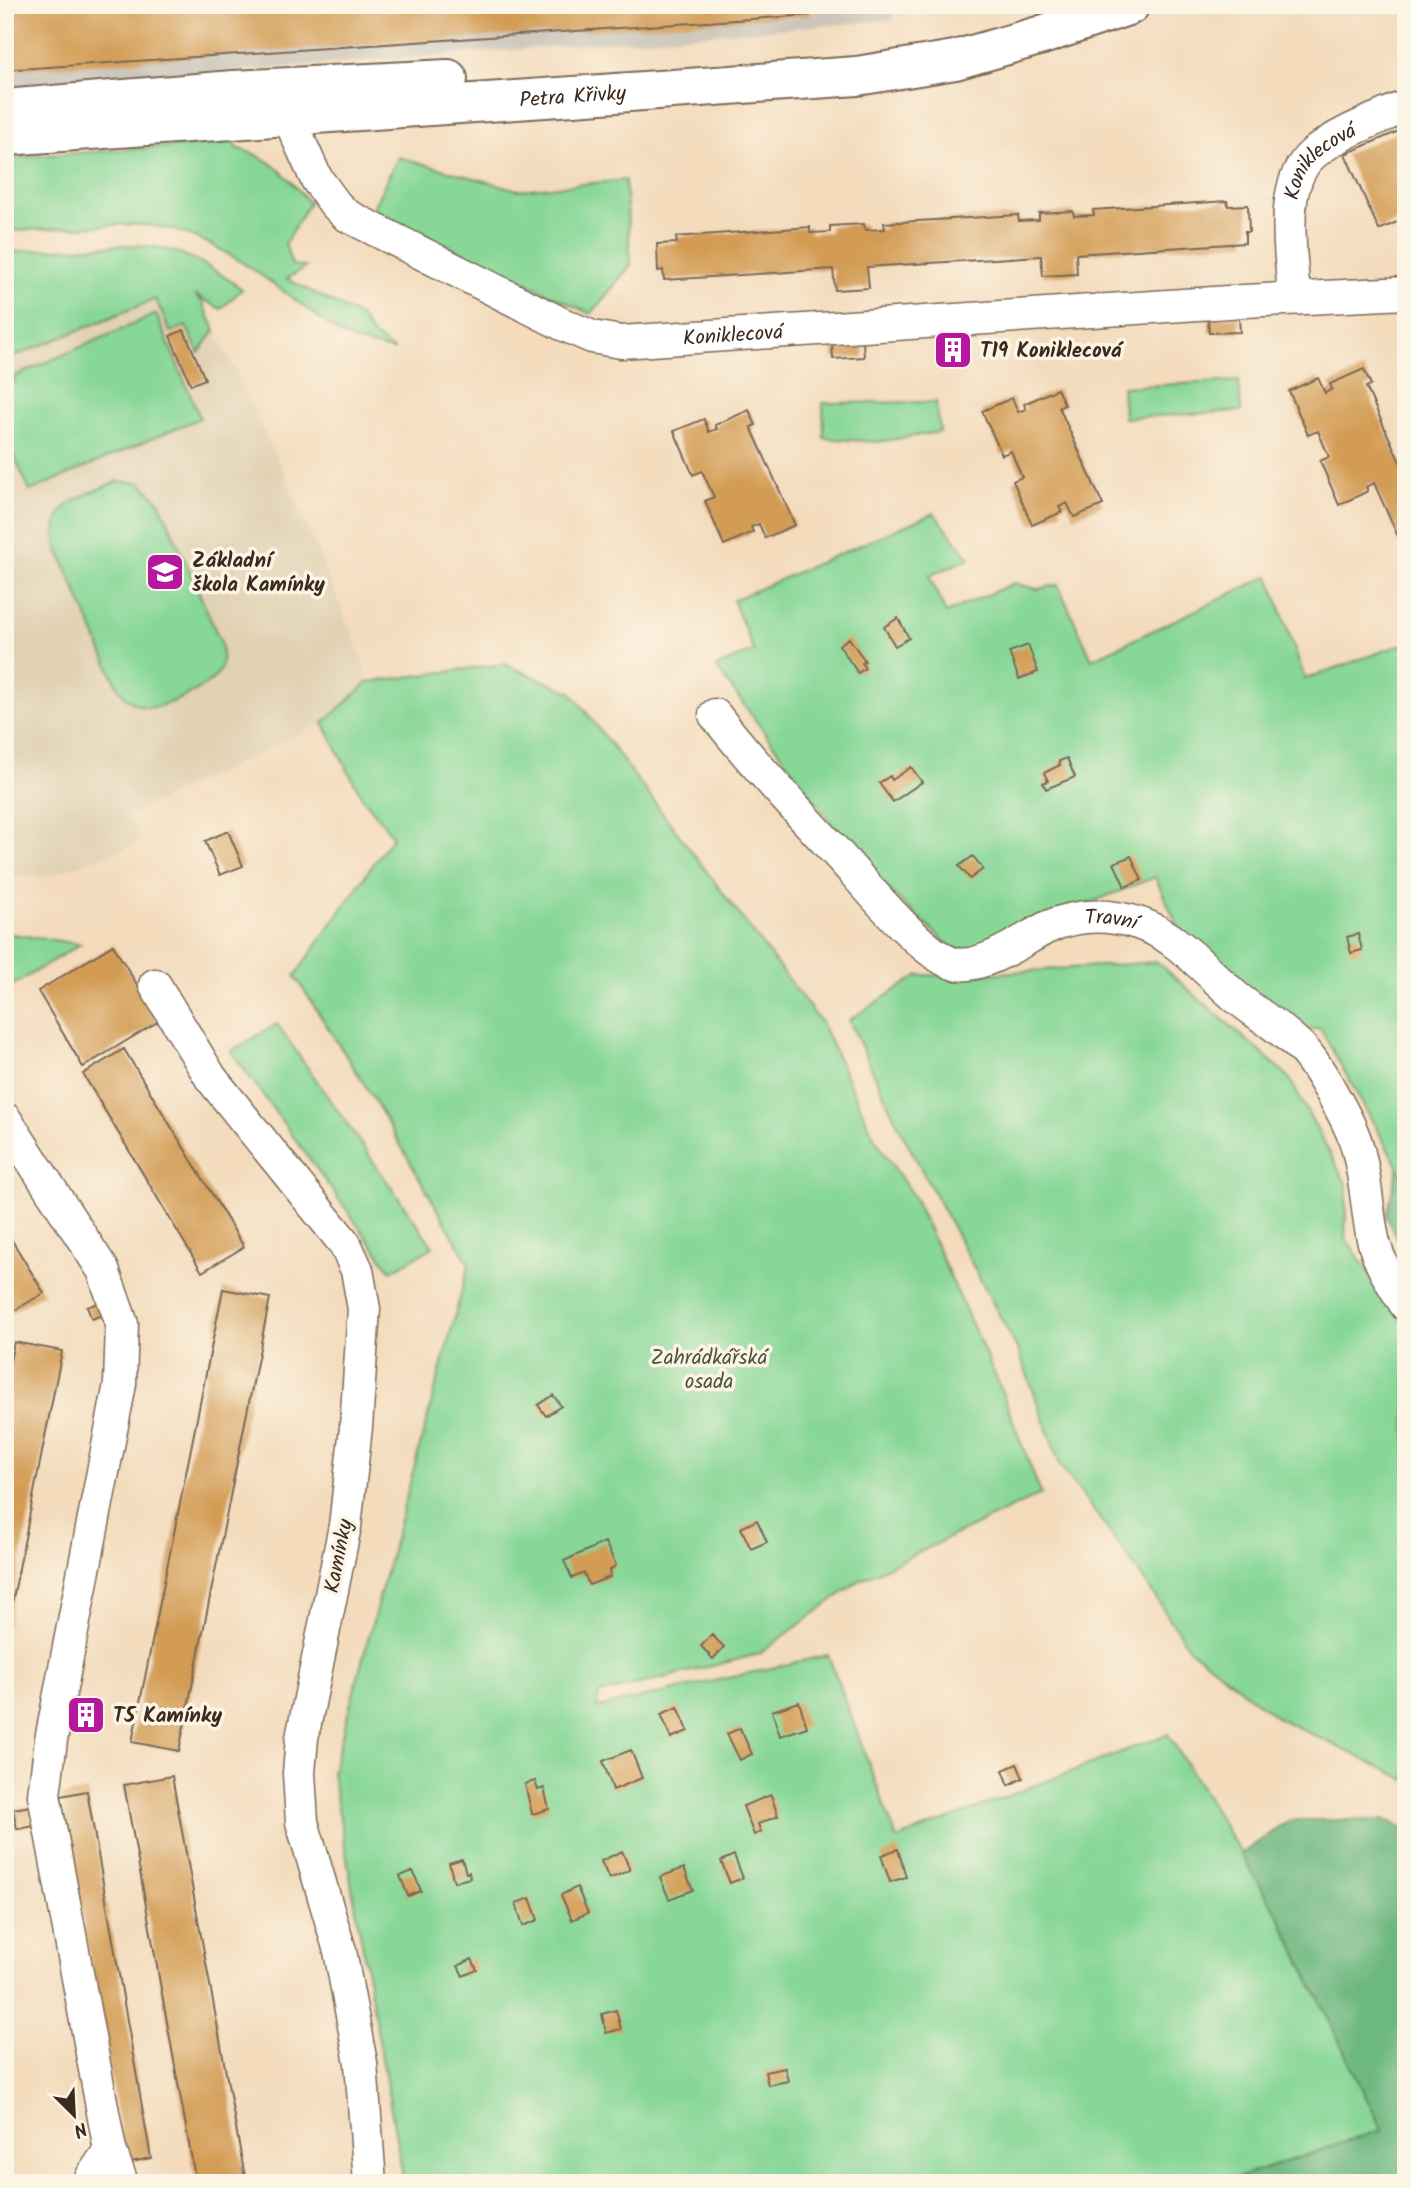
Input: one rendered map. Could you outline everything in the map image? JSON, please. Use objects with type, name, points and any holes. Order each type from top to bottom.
[{"type":"street","name":"Petra Křivky","points":[[5,136],[287,101],[430,80],[806,55],[918,42],[981,28],[1052,5]]},
{"type":"street","name":"Petra Křivky","points":[[5,109],[287,101],[856,76],[955,60],[1042,35],[1130,5]]},
{"type":"street","name":"Koniklecová","points":[[287,101],[316,178],[346,215],[562,324],[621,342],[1406,293]]},
{"type":"street","name":"Koniklecová","points":[[1294,298],[1289,209],[1295,181],[1303,166],[1312,154],[1332,140],[1406,106]]},
{"type":"street","name":"Travní","points":[[715,715],[747,755],[879,899],[926,946],[942,958],[956,964],[971,964],[998,954],[1050,926],[1074,919],[1100,916],[1124,919],[1147,925],[1176,943],[1234,996],[1304,1050],[1314,1063],[1355,1139],[1368,1197],[1374,1241],[1391,1283],[1406,1305]]},
{"type":"street","name":"Kamínky","points":[[155,985],[211,1078],[345,1244],[357,1270],[363,1309],[345,1526],[302,1738],[299,1773],[302,1822],[340,1951],[361,2063],[370,2183]]},
{"type":"street","points":[[5,1119],[103,1270],[122,1324],[120,1384],[51,1740],[44,1795],[110,2150],[122,2183]]},
{"type":"street","points":[[92,2183],[91,2178],[110,2150]]},
{"type":"shaded area","points":[[5,5],[890,5],[893,20],[5,89]]},
{"type":"shaded area","name":"Základní škola Kamínky","points":[[71,285],[203,303],[288,482],[363,661],[369,682],[323,723],[129,815],[140,843],[42,878],[5,878],[5,301]]},
{"type":"green space","points":[[234,142],[236,148],[260,157],[278,169],[309,203],[285,244],[292,265],[306,267],[287,279],[361,317],[371,334],[395,351],[342,335],[255,271],[207,243],[183,233],[136,225],[5,231],[5,158]]},
{"type":"green space","points":[[398,157],[518,190],[625,180],[631,265],[591,314],[372,210]]},
{"type":"green space","points":[[128,245],[160,248],[189,257],[242,289],[221,309],[195,295],[203,303],[215,330],[199,353],[186,326],[170,332],[156,299],[5,360],[5,252]]},
{"type":"green space","points":[[156,314],[200,418],[30,491],[5,435],[5,386],[15,382],[13,377]]},
{"type":"green space","points":[[1239,381],[1241,411],[1124,418],[1122,387]]},
{"type":"green space","points":[[936,402],[940,432],[877,442],[824,438],[823,403]]},
{"type":"green space","points":[[118,481],[141,483],[159,501],[221,643],[222,663],[215,677],[185,696],[152,707],[136,704],[118,688],[57,547],[55,532],[57,520],[63,510],[81,497]]},
{"type":"green space","points":[[934,513],[970,558],[929,576],[946,613],[1014,583],[1037,589],[1058,585],[1092,659],[1269,576],[1305,679],[1406,643],[1406,1181],[1320,1028],[1288,1034],[1185,941],[1155,877],[959,955],[864,867],[716,667],[754,651],[733,600]]},
{"type":"green space","name":"Zahrádkářská osada","points":[[504,664],[571,692],[822,1024],[875,1139],[915,1199],[998,1382],[1041,1494],[860,1580],[759,1654],[599,1694],[597,1708],[828,1655],[897,1839],[1168,1734],[1279,1916],[1382,2130],[1222,2183],[404,2183],[332,1773],[469,1264],[378,1106],[295,976],[393,836],[362,797],[323,723],[369,682]]},
{"type":"green space","points":[[5,933],[80,944],[5,990]]},
{"type":"green space","points":[[1157,962],[1288,1076],[1347,1185],[1345,1237],[1406,1327],[1406,1780],[1276,1717],[1189,1648],[1136,1568],[1060,1465],[1019,1352],[899,1127],[849,1020],[919,975],[956,976]]},
{"type":"green space","points":[[277,1024],[433,1247],[391,1271],[231,1051]]},
{"type":"green space","points":[[1398,1168],[1406,1181],[1406,1259],[1386,1216]]},
{"type":"green space","points":[[1290,1820],[1386,1820],[1406,1829],[1406,2183],[1222,2183],[1382,2130],[1279,1916],[1241,1854]]},
{"type":"building","points":[[5,5],[810,5],[810,15],[5,70]]},
{"type":"building","points":[[1406,128],[1406,218],[1379,230],[1345,154]]},
{"type":"building","points":[[1227,201],[1228,206],[1248,205],[1249,232],[1245,232],[1245,243],[1076,254],[1077,274],[1043,276],[1041,256],[867,267],[869,288],[835,290],[833,269],[664,280],[663,270],[658,271],[657,244],[677,243],[676,237],[810,227],[810,233],[830,232],[830,226],[864,224],[865,230],[885,229],[884,223],[1018,215],[1019,221],[1039,220],[1039,213],[1073,211],[1074,216],[1094,215],[1093,210]]},
{"type":"building","points":[[1239,317],[1240,332],[1209,333],[1208,318]]},
{"type":"building","points":[[184,330],[205,379],[191,385],[170,336]]},
{"type":"building","name":"T19 Koniklecová","points":[[963,337],[965,363],[943,364],[941,338]]},
{"type":"building","points":[[863,342],[864,357],[833,359],[832,344]]},
{"type":"building","points":[[1364,369],[1371,385],[1366,387],[1406,475],[1406,538],[1400,541],[1374,483],[1366,487],[1368,491],[1339,505],[1320,461],[1329,457],[1318,431],[1308,435],[1289,391],[1318,378],[1325,393],[1332,389],[1330,384]]},
{"type":"building","points":[[1057,389],[1065,405],[1059,407],[1103,505],[1074,517],[1067,503],[1059,507],[1062,512],[1032,525],[1013,481],[1022,477],[1011,451],[1002,455],[982,411],[1012,398],[1018,412],[1026,409],[1024,404]]},
{"type":"building","points":[[749,410],[756,425],[751,427],[795,525],[765,538],[759,524],[751,527],[753,532],[724,545],[705,501],[714,497],[702,471],[693,475],[674,431],[704,419],[709,432],[717,429],[715,425]]},
{"type":"building","points":[[898,618],[909,638],[895,646],[884,627]]},
{"type":"building","points":[[849,638],[865,661],[862,663],[865,668],[858,673],[839,645]]},
{"type":"building","points":[[1028,645],[1038,672],[1019,679],[1009,652]]},
{"type":"building","points":[[1067,758],[1075,777],[1046,789],[1043,783],[1048,781],[1044,773]]},
{"type":"building","points":[[911,767],[922,782],[893,802],[879,783],[890,776],[892,780]]},
{"type":"building","points":[[228,831],[243,866],[220,875],[205,841]]},
{"type":"building","points":[[973,856],[983,869],[970,879],[959,866]]},
{"type":"building","points":[[1131,856],[1142,880],[1125,887],[1114,863]]},
{"type":"building","points":[[1358,934],[1362,950],[1351,953],[1347,937]]},
{"type":"building","points":[[113,945],[159,1021],[83,1067],[38,991]]},
{"type":"building","points":[[124,1049],[244,1247],[202,1272],[83,1074]]},
{"type":"building","points":[[5,1229],[44,1293],[5,1316]]},
{"type":"building","points":[[223,1289],[270,1298],[179,1751],[132,1742]]},
{"type":"building","points":[[101,1302],[105,1314],[92,1319],[87,1307]]},
{"type":"building","points":[[14,1342],[62,1351],[7,1629],[5,1386]]},
{"type":"building","points":[[553,1395],[561,1406],[546,1416],[538,1405]]},
{"type":"building","points":[[757,1520],[767,1542],[751,1549],[741,1528]]},
{"type":"building","points":[[605,1542],[616,1565],[609,1571],[610,1577],[589,1585],[584,1573],[572,1578],[564,1561]]},
{"type":"building","points":[[712,1635],[724,1647],[713,1659],[701,1646]]},
{"type":"building","points":[[799,1702],[807,1727],[780,1736],[772,1711]]},
{"type":"building","name":"T5 Kamínky","points":[[78,1703],[98,1707],[94,1728],[74,1724]]},
{"type":"building","points":[[678,1707],[688,1731],[671,1738],[661,1714]]},
{"type":"building","points":[[740,1728],[752,1754],[740,1760],[727,1734]]},
{"type":"building","points":[[631,1750],[642,1778],[613,1790],[603,1761]]},
{"type":"building","points":[[1017,1764],[1023,1778],[1009,1785],[1003,1770]]},
{"type":"building","points":[[172,1776],[246,2183],[196,2183],[124,1785]]},
{"type":"building","points":[[535,1781],[538,1790],[544,1788],[549,1809],[532,1814],[525,1784]]},
{"type":"building","points":[[87,1791],[151,2158],[126,2163],[61,1796]]},
{"type":"building","points":[[771,1795],[778,1816],[758,1824],[761,1832],[754,1835],[743,1806]]},
{"type":"building","points":[[31,1806],[35,1826],[17,1829],[13,1809]]},
{"type":"building","points":[[898,1849],[906,1877],[890,1882],[881,1855]]},
{"type":"building","points":[[622,1851],[630,1870],[609,1879],[601,1861]]},
{"type":"building","points":[[734,1855],[743,1878],[730,1883],[721,1861]]},
{"type":"building","points":[[462,1859],[470,1878],[454,1882],[449,1863]]},
{"type":"building","points":[[684,1868],[693,1890],[669,1899],[660,1877]]},
{"type":"building","points":[[413,1871],[421,1891],[408,1896],[400,1876]]},
{"type":"building","points":[[577,1887],[588,1913],[572,1920],[561,1895]]},
{"type":"building","points":[[530,1898],[538,1920],[523,1926],[516,1903]]},
{"type":"building","points":[[472,1959],[477,1970],[463,1976],[458,1966]]},
{"type":"building","points":[[616,2010],[621,2029],[606,2033],[602,2014]]},
{"type":"building","points":[[785,2068],[788,2081],[768,2085],[765,2072]]},
{"type":"place","name":"T19 Koniklecová","points":[[953,350]]},
{"type":"place","name":"Základní škola Kamínky","points":[[165,572]]},
{"type":"place","name":"T5 Kamínky","points":[[86,1715]]}]
